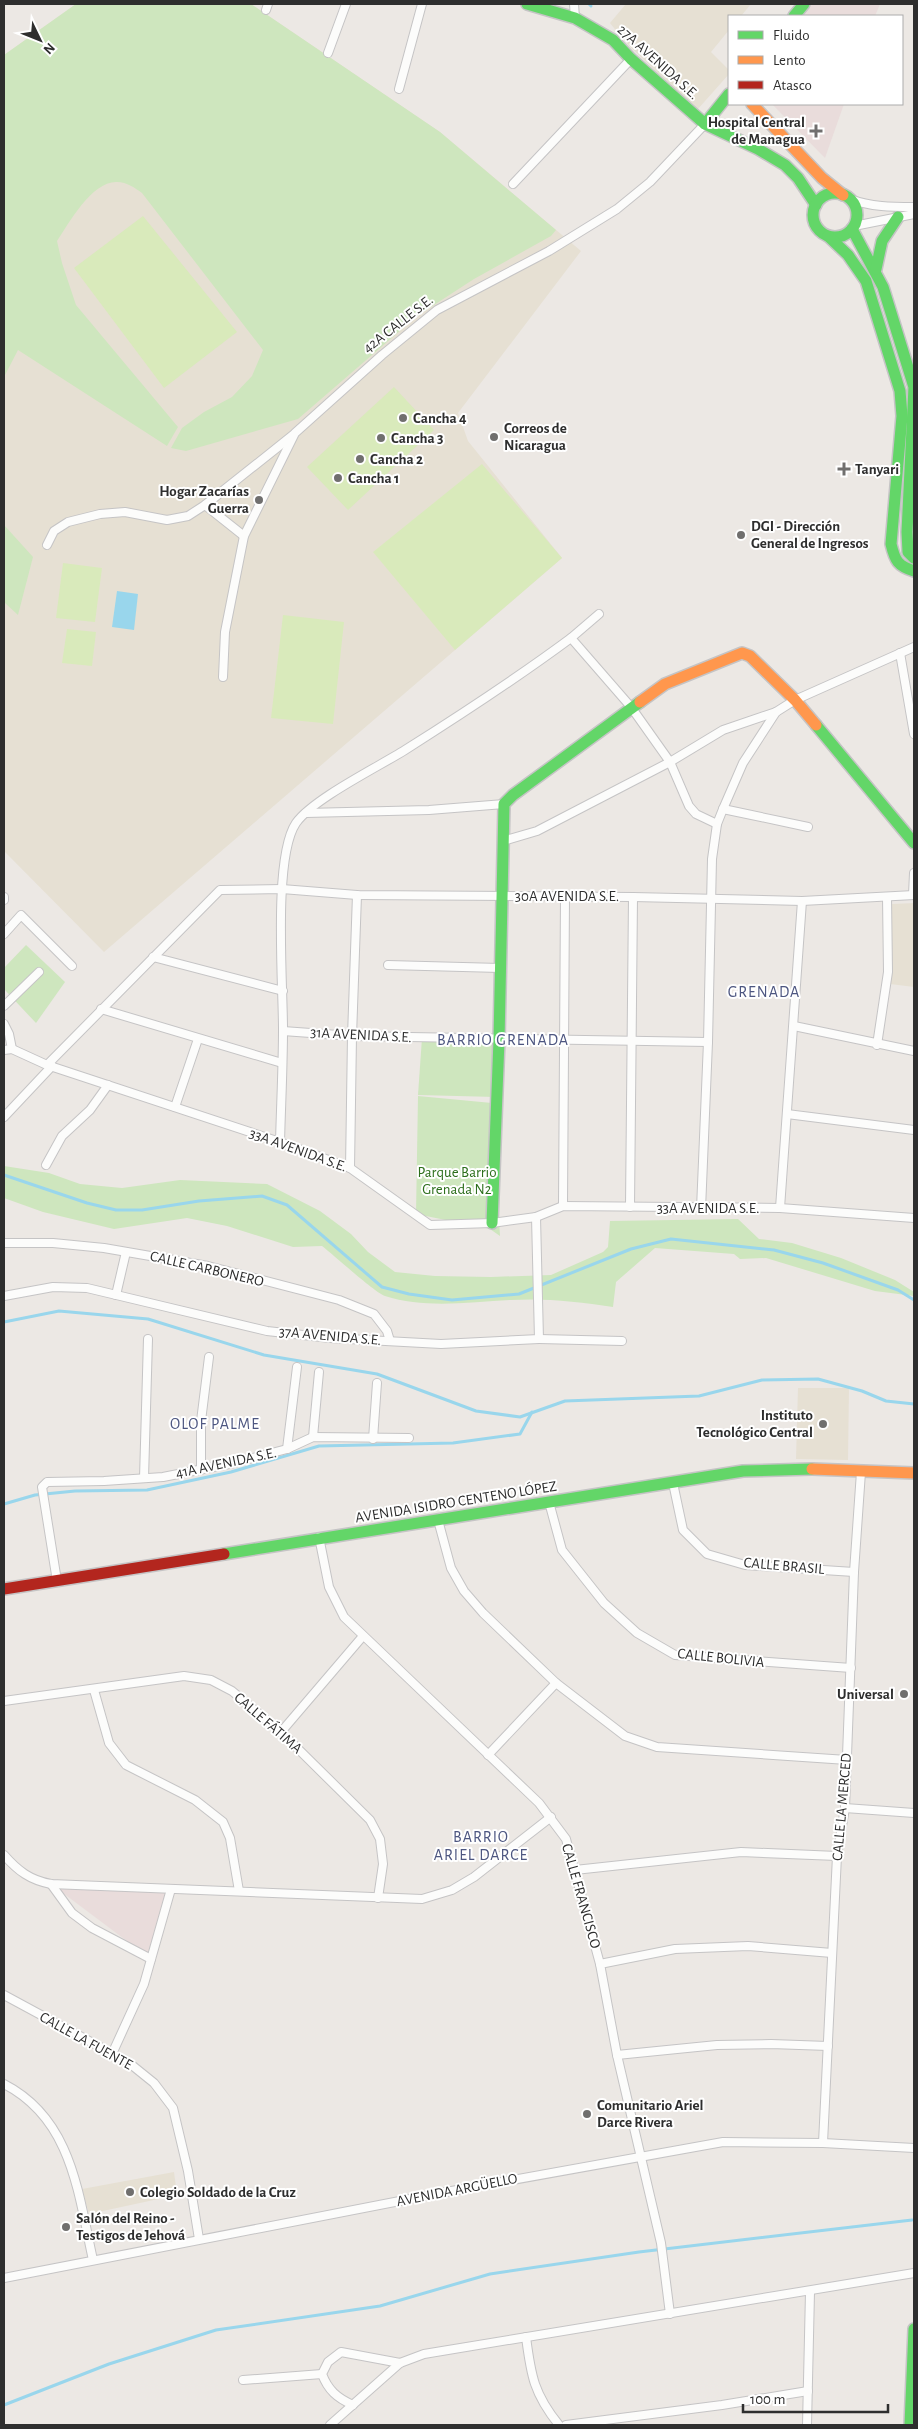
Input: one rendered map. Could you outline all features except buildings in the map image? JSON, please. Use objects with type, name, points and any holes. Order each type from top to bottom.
[{"type":"street","points":[[328,53],[346,4]]},
{"type":"street","points":[[399,89],[422,4]]},
{"type":"street","name":"27A AVENIDA S.E.","points":[[527,4],[575,18],[613,40],[631,59],[705,124],[758,149],[785,165],[798,178],[816,204]]},
{"type":"street","points":[[574,4],[575,18]]},
{"type":"street","points":[[795,15],[804,4]]},
{"type":"street","points":[[513,184],[631,59]]},
{"type":"street","name":"42A CALLE S.E.","points":[[223,677],[225,632],[244,536],[296,433],[382,355],[437,310],[582,232],[617,209],[650,182],[705,124],[728,95]]},
{"type":"street","points":[[753,105],[822,178],[847,197],[856,212],[853,227],[876,271],[889,304],[914,387],[907,532],[908,552],[914,558]]},
{"type":"street","points":[[914,207],[883,207],[828,194],[816,204],[813,220],[816,228],[828,236],[848,255],[866,281],[898,380],[902,416],[894,499],[892,552],[899,566],[914,571]]},
{"type":"street","points":[[828,236],[841,236],[853,227],[914,214]]},
{"type":"street","points":[[876,271],[876,255],[881,240],[898,217]]},
{"type":"street","points":[[47,546],[54,531],[68,522],[100,514],[125,512],[167,520],[188,516],[205,506],[296,433]]},
{"type":"street","points":[[205,506],[244,536]]},
{"type":"street","points":[[280,1142],[283,1031],[282,889],[288,841],[296,824],[320,802],[512,681],[571,638],[599,614]]},
{"type":"street","points":[[571,638],[631,706],[670,762],[689,806],[696,814],[718,824]]},
{"type":"street","points":[[503,841],[537,831],[670,762],[723,730],[776,712],[795,700],[914,648]]},
{"type":"street","points":[[306,813],[429,810],[504,804],[631,706],[676,678],[742,653],[750,656],[795,700],[914,843]]},
{"type":"street","points":[[900,653],[914,734]]},
{"type":"street","points":[[701,1209],[708,1042],[712,859],[718,824],[743,763],[776,712]]},
{"type":"street","points":[[492,1223],[499,1040],[504,804]]},
{"type":"street","points":[[723,809],[808,826]]},
{"type":"street","points":[[914,873],[914,895]]},
{"type":"street","name":"30A AVENIDA S.E.","points":[[153,957],[220,890],[282,889],[357,895],[566,896],[802,901],[914,895]]},
{"type":"street","points":[[350,1168],[357,895]]},
{"type":"street","points":[[563,1206],[566,896]]},
{"type":"street","points":[[630,1208],[633,897]]},
{"type":"street","points":[[877,1045],[888,972],[887,897]]},
{"type":"street","points":[[780,1208],[802,901]]},
{"type":"street","points":[[4,934],[21,915],[72,966]]},
{"type":"street","points":[[4,1117],[101,1009],[153,957],[282,991]]},
{"type":"street","points":[[388,965],[500,968]]},
{"type":"street","points":[[4,1006],[39,972]]},
{"type":"street","points":[[101,1009],[282,1063]]},
{"type":"street","points":[[4,1024],[9,1034],[8,1050]]},
{"type":"street","points":[[794,1026],[877,1045],[914,1051]]},
{"type":"street","name":"31A AVENIDA S.E.","points":[[283,1031],[352,1036],[499,1040],[708,1042]]},
{"type":"street","points":[[175,1107],[198,1039]]},
{"type":"street","name":"33A AVENIDA S.E.","points":[[8,1050],[280,1142],[350,1168],[430,1226],[492,1223],[536,1217],[563,1206],[701,1209],[780,1208],[914,1218]]},
{"type":"street","points":[[46,1165],[62,1136],[90,1110],[108,1085]]},
{"type":"street","points":[[787,1114],[914,1130]]},
{"type":"street","points":[[536,1217],[539,1339]]},
{"type":"street","name":"CALLE CARBONERO","points":[[4,1243],[53,1243],[126,1252],[208,1266],[339,1300],[374,1314],[387,1331],[390,1341]]},
{"type":"street","points":[[116,1295],[126,1252]]},
{"type":"street","name":"37A AVENIDA S.E.","points":[[4,1296],[53,1287],[87,1288],[267,1331],[390,1341],[442,1344],[539,1339],[622,1341]]},
{"type":"street","points":[[144,1478],[148,1339]]},
{"type":"street","points":[[200,1470],[201,1421],[210,1357]]},
{"type":"street","points":[[287,1449],[297,1368]]},
{"type":"street","points":[[313,1437],[319,1372]]},
{"type":"street","points":[[373,1439],[377,1383]]},
{"type":"street","name":"41A AVENIDA S.E.","points":[[56,1581],[42,1487],[47,1482],[144,1478],[200,1470],[287,1449],[313,1437],[409,1438]]},
{"type":"street","name":"AVENIDA ISIDRO CENTENO LÓPEZ","points":[[4,1589],[743,1471],[804,1469],[914,1473]]},
{"type":"street","name":"CALLE LA MERCED","points":[[824,2143],[837,1856],[845,1808],[854,1572],[862,1472]]},
{"type":"street","name":"CALLE BRASIL","points":[[673,1483],[683,1530],[707,1554],[745,1565],[854,1572]]},
{"type":"street","name":"CALLE BOLIVIA","points":[[549,1502],[562,1550],[604,1604],[637,1633],[675,1655],[851,1668]]},
{"type":"street","points":[[438,1520],[451,1568],[464,1591],[483,1613],[556,1683],[625,1736],[656,1747],[847,1760]]},
{"type":"street","name":"CALLE FRANCISCO","points":[[319,1538],[329,1587],[344,1617],[552,1817],[566,1839],[576,1870],[600,1964],[617,2055],[661,2242],[670,2314]]},
{"type":"street","points":[[281,1732],[362,1636]]},
{"type":"street","name":"CALLE FÁTIMA","points":[[4,1701],[184,1676],[211,1680],[232,1691],[281,1732],[370,1820],[380,1839],[383,1864],[378,1898]]},
{"type":"street","points":[[488,1755],[556,1683]]},
{"type":"street","points":[[94,1690],[109,1743],[126,1765],[195,1800],[223,1822],[230,1838],[239,1891]]},
{"type":"street","points":[[845,1808],[914,1813]]},
{"type":"street","points":[[4,1855],[17,1871],[36,1881],[51,1884],[422,1899],[452,1890],[474,1877],[552,1817]]},
{"type":"street","points":[[576,1870],[741,1852],[837,1856]]},
{"type":"street","points":[[51,1884],[72,1913],[92,1928],[151,1959]]},
{"type":"street","points":[[112,2054],[144,1984],[171,1889]]},
{"type":"street","points":[[600,1964],[675,1949],[748,1946],[832,1953]]},
{"type":"street","name":"CALLE LA FUENTE","points":[[4,1995],[128,2062],[154,2083],[173,2108],[188,2170],[199,2239]]},
{"type":"street","points":[[617,2055],[717,2045],[828,2046]]},
{"type":"street","points":[[4,2084],[16,2090],[50,2122],[72,2163],[93,2260]]},
{"type":"street","name":"AVENIDA ARGÜELLO","points":[[4,2278],[199,2239],[723,2142],[824,2143],[914,2148]]},
{"type":"street","points":[[330,2425],[400,2363],[424,2354],[810,2292],[914,2273]]},
{"type":"street","points":[[807,2425],[810,2292]]},
{"type":"street","points":[[910,2425],[914,2329]]},
{"type":"street","points":[[526,2337],[532,2379],[544,2407],[559,2425]]},
{"type":"street","points":[[353,2405],[337,2398],[326,2384],[322,2374],[328,2362],[341,2352],[400,2363]]},
{"type":"street","points":[[243,2380],[322,2374]]},
{"type":"street","points":[[566,2425],[722,2405],[808,2391]]},
{"type":"shaded area","name":"Hogar Zacarías Guerra","points":[[76,4],[251,4],[440,132],[581,251],[458,413],[468,441],[562,558],[104,952],[4,851],[4,55]]},
{"type":"shaded area","points":[[626,4],[751,4],[742,15],[728,15],[728,31],[711,52],[728,69],[728,75],[697,110],[626,43],[610,23]]},
{"type":"shaded area","points":[[812,4],[880,4],[875,15],[803,15]]},
{"type":"shaded area","name":"Hospital Central de Managua","points":[[773,105],[844,105],[825,158]]},
{"type":"shaded area","points":[[914,903],[914,987],[890,984],[892,904]]},
{"type":"shaded area","name":"Instituto Tecnológico Central","points":[[798,1388],[849,1388],[848,1460],[796,1459]]},
{"type":"shaded area","points":[[51,1884],[171,1889],[151,1959]]},
{"type":"shaded area","name":"Colegio Soldado de la Cruz","points":[[174,2172],[177,2195],[89,2214],[82,2189]]},
{"type":"green space","points":[[76,4],[251,4],[440,132],[556,230],[551,236],[474,279],[417,316],[298,419],[186,451],[171,448],[182,428],[204,412],[232,397],[252,376],[263,350],[142,193],[124,183],[108,184],[90,195],[57,241],[62,263],[76,305],[178,427],[167,446],[18,350],[4,377],[4,55]]},
{"type":"green space","points":[[143,216],[237,332],[164,388],[74,268]]},
{"type":"green space","points":[[394,387],[434,430],[348,510],[307,467]]},
{"type":"green space","points":[[482,464],[562,558],[455,650],[373,552]]},
{"type":"green space","points":[[4,525],[33,557],[18,615],[4,602]]},
{"type":"green space","points":[[63,563],[102,568],[95,622],[56,618]]},
{"type":"green space","points":[[283,615],[344,622],[333,724],[271,718]]},
{"type":"green space","points":[[67,629],[96,632],[92,666],[62,663]]},
{"type":"green space","points":[[26,945],[65,982],[36,1023],[4,989],[4,968]]},
{"type":"green space","points":[[422,1038],[499,1040],[496,1097],[418,1095]]},
{"type":"green space","name":"Parque Barrio Grenada N2","points":[[418,1096],[492,1103],[500,1236],[490,1229],[416,1214]]},
{"type":"green space","points":[[4,1166],[49,1173],[80,1184],[122,1188],[180,1180],[267,1184],[320,1211],[351,1234],[368,1252],[395,1272],[435,1276],[551,1275],[603,1252],[608,1247],[610,1221],[738,1219],[759,1239],[792,1243],[841,1258],[895,1280],[914,1292],[914,1296],[875,1291],[766,1258],[740,1259],[734,1254],[655,1248],[616,1282],[613,1307],[537,1300],[432,1304],[400,1300],[380,1293],[322,1246],[293,1247],[227,1226],[187,1218],[114,1229],[43,1212],[4,1198]]},
{"type":"water","points":[[117,591],[138,594],[134,630],[112,627]]},
{"type":"waterway","points":[[4,1175],[87,1203],[116,1210],[142,1210],[199,1201],[262,1196],[287,1205],[382,1287],[409,1294],[452,1300],[519,1294],[631,1249],[671,1239],[774,1250],[823,1263],[898,1290],[914,1300]]},
{"type":"waterway","points":[[4,1322],[59,1311],[148,1319],[264,1355],[377,1374],[476,1411],[520,1417],[565,1401],[699,1396],[762,1380],[818,1379],[862,1391],[886,1401],[914,1404]]},
{"type":"waterway","points":[[4,1504],[35,1495],[75,1491],[147,1490],[231,1472],[319,1446],[453,1443],[520,1434],[532,1412]]},
{"type":"waterway","points":[[4,2405],[109,2364],[216,2330],[380,2306],[490,2274],[639,2252],[912,2220]]},
{"type":"traffic: fast","points":[[527,4],[575,18],[613,40],[631,59],[705,124],[758,149],[785,165],[798,178],[816,205]]},
{"type":"traffic: fast","points":[[795,15],[804,4]]},
{"type":"traffic: fast","points":[[705,124],[728,95]]},
{"type":"traffic: fast","points":[[835,193],[847,197],[853,203],[857,215],[853,227],[847,233],[835,237],[823,233],[817,227],[813,215],[817,203],[823,197],[835,193]]},
{"type":"traffic: fast","points":[[876,269],[882,241],[898,217]]},
{"type":"traffic: fast","points":[[852,229],[883,287],[914,387],[907,532],[908,552],[914,558]]},
{"type":"traffic: fast","points":[[828,236],[848,255],[866,281],[900,391],[902,416],[891,544],[898,562],[914,571]]},
{"type":"traffic: fast","points":[[492,1223],[499,1040],[504,804],[513,795],[640,702]]},
{"type":"traffic: fast","points":[[816,725],[914,843]]},
{"type":"traffic: fast","points":[[224,1554],[743,1471],[812,1469]]},
{"type":"traffic: fast","points":[[910,2425],[914,2329]]},
{"type":"traffic: slow","points":[[753,105],[822,178],[843,195]]},
{"type":"traffic: slow","points":[[640,702],[665,684],[742,653],[750,656],[795,700],[816,725]]},
{"type":"traffic: slow","points":[[812,1469],[914,1473]]},
{"type":"traffic: jam","points":[[4,1589],[224,1554]]},
{"type":"place","name":"Hospital Central de Managua","points":[[816,131]]},
{"type":"place","name":"Cancha 4","points":[[403,418]]},
{"type":"place","name":"Correos de Nicaragua","points":[[494,437]]},
{"type":"place","name":"Cancha 3","points":[[381,438]]},
{"type":"place","name":"Cancha 2","points":[[360,459]]},
{"type":"place","name":"Tanyari","points":[[844,469]]},
{"type":"place","name":"Cancha 1","points":[[338,478]]},
{"type":"place","name":"Hogar Zacarías Guerra","points":[[259,500]]},
{"type":"place","name":"DGI - Dirección General de Ingresos","points":[[741,535]]},
{"type":"place","name":"Instituto Tecnológico Central","points":[[823,1424]]},
{"type":"place","name":"Universal","points":[[904,1694]]},
{"type":"place","name":"Comunitario Ariel Darce Rivera","points":[[587,2114]]},
{"type":"place","name":"Colegio Soldado de la Cruz","points":[[130,2192]]},
{"type":"place","name":"Salón del Reino - Testigos de Jehová","points":[[66,2227]]},
{"type":"district","name":"GRENADA","points":[[764,992]]},
{"type":"district","name":"BARRIO GRENADA","points":[[503,1040]]},
{"type":"district","name":"OLOF PALME","points":[[215,1424]]},
{"type":"district","name":"BARRIO ARIEL DARCE","points":[[481,1846]]}]
